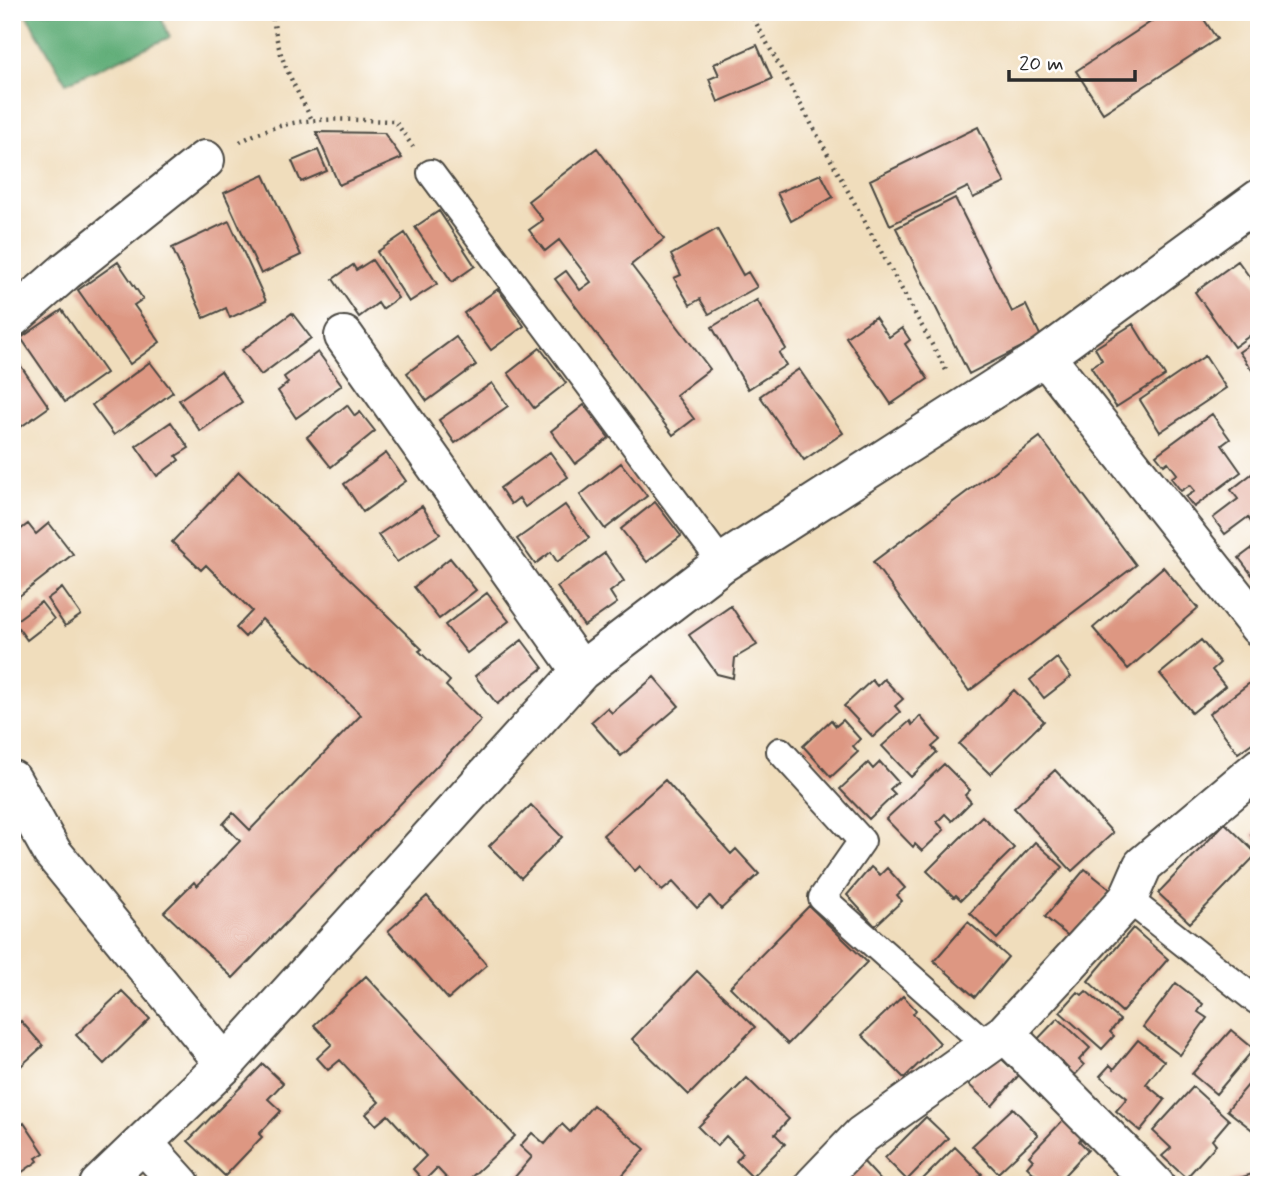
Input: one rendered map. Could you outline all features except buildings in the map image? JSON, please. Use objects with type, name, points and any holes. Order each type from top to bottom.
[{"type":"street","points":[[12,318],[66,271],[205,160]]},
{"type":"street","points":[[99,1185],[225,1064],[581,671],[722,563],[1045,356],[1259,199]]},
{"type":"street","points":[[344,337],[581,671]]},
{"type":"street","points":[[1045,356],[1259,627]]},
{"type":"street","points":[[814,1185],[862,1135],[996,1039],[1128,899],[1143,865],[1259,768]]},
{"type":"street","points":[[12,780],[52,852],[225,1064]]},
{"type":"street","points":[[996,1039],[1155,1185]]},
{"type":"street","points":[[143,1143],[181,1185]]},
{"type":"lane","points":[[431,173],[722,563]]},
{"type":"lane","points":[[780,751],[862,841],[822,898],[996,1039]]},
{"type":"lane","points":[[1128,899],[1257,1001]]},
{"type":"path","points":[[270,12],[287,70],[312,120]]},
{"type":"path","points":[[750,12],[966,407]]},
{"type":"path","points":[[205,160],[261,130],[294,121],[395,121],[403,131]]},
{"type":"green space","points":[[25,12],[171,12],[161,18],[170,37],[66,83]]}]
